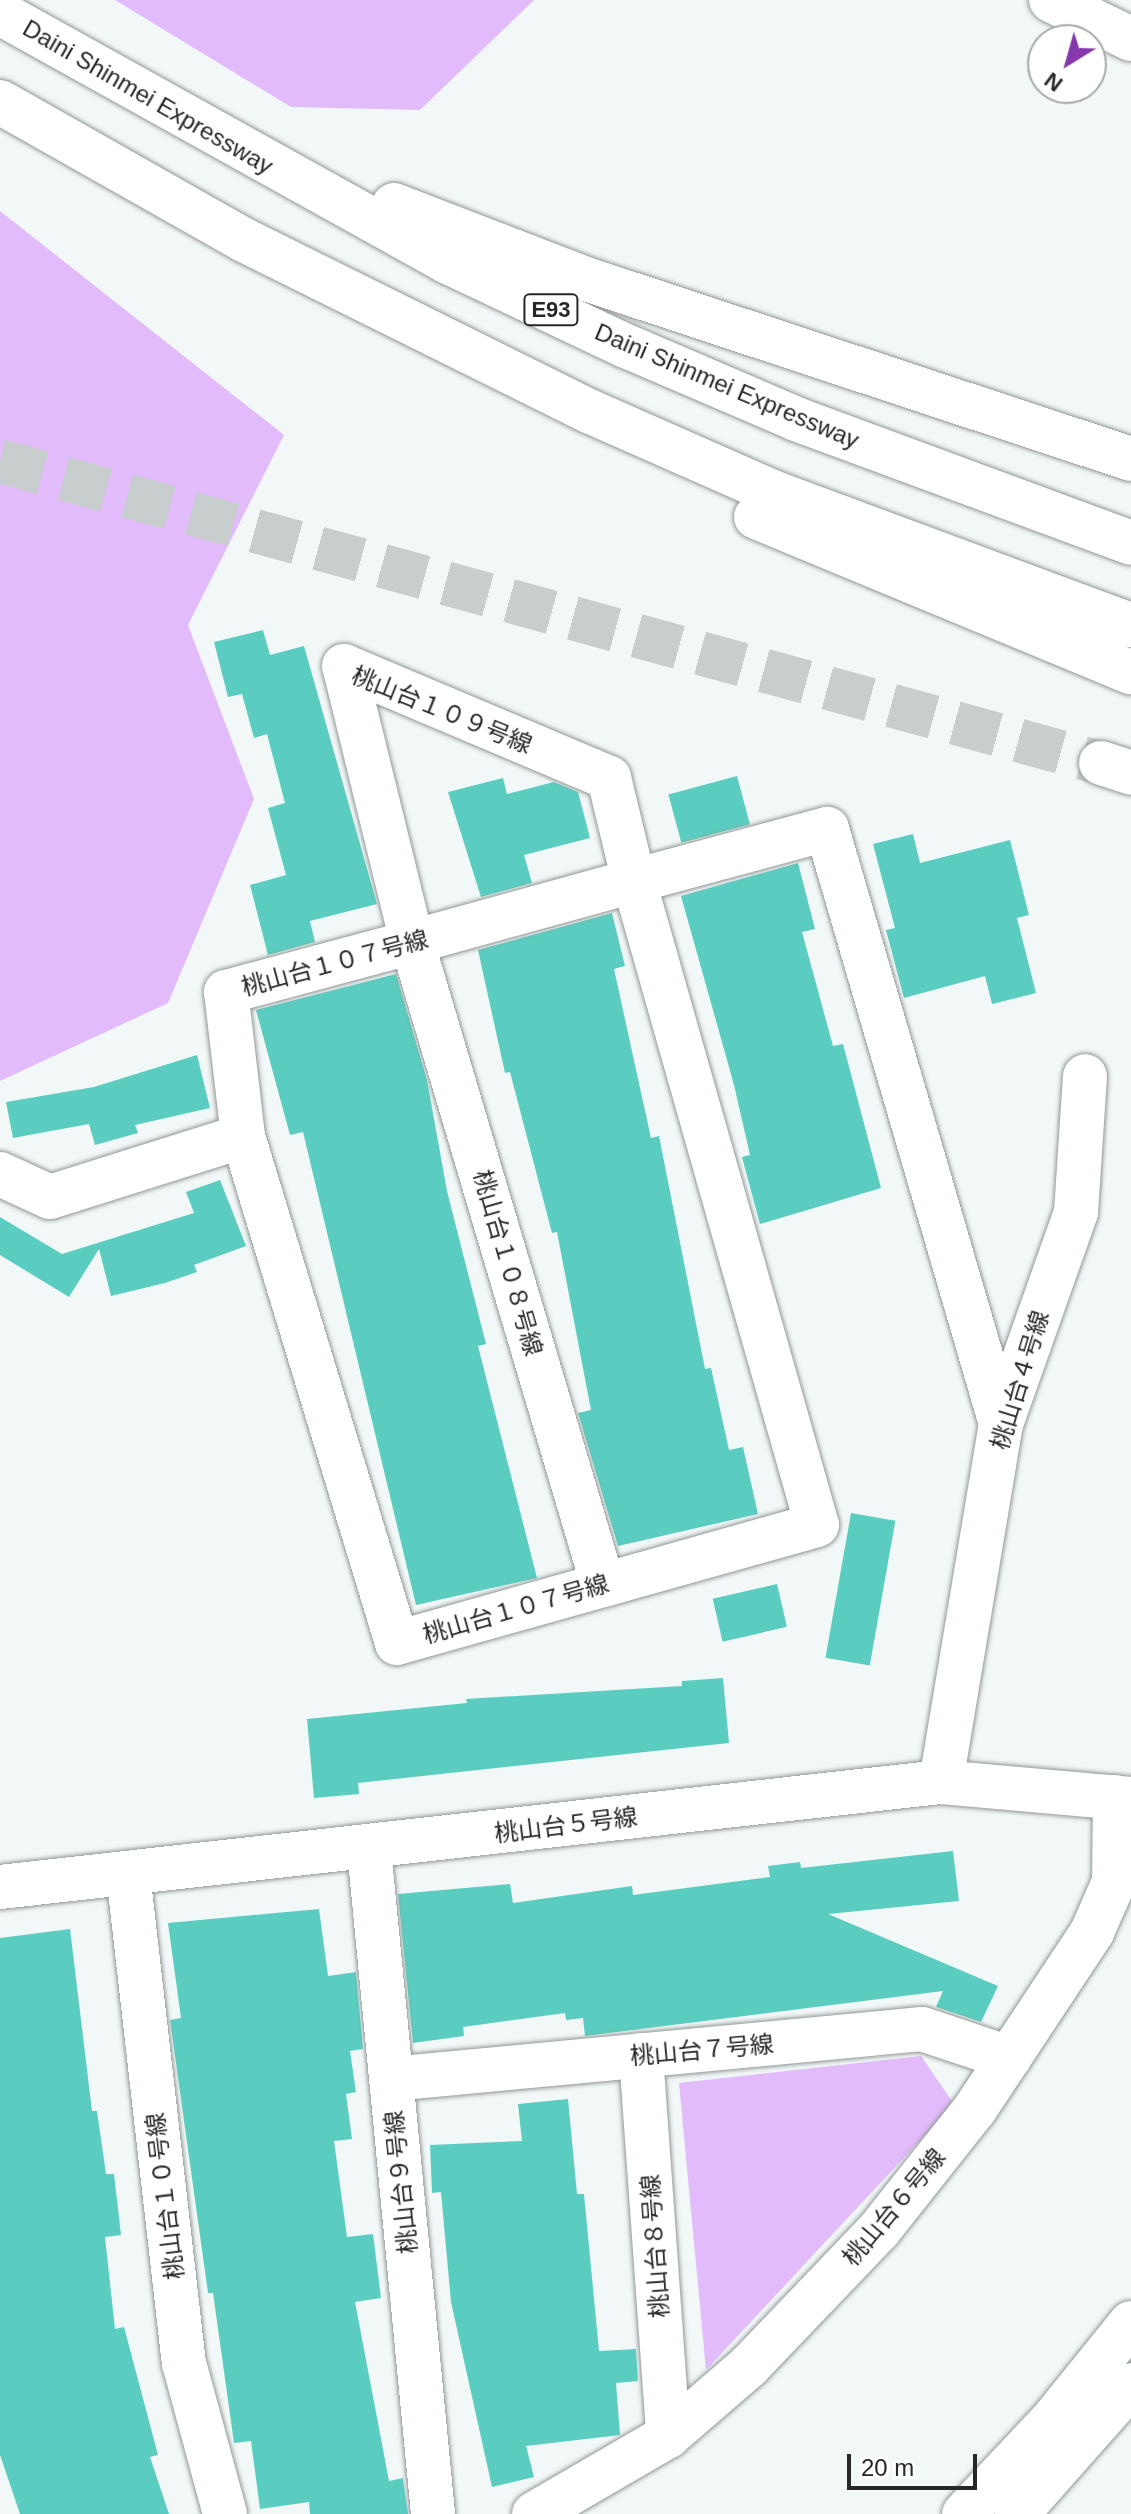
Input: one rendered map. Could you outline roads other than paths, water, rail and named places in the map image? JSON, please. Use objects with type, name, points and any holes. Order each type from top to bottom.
[{"type":"main road","points":[[1051,0],[1131,39]]},
{"type":"main road","name":"Daini Shinmei Expressway","points":[[0,13],[448,262],[626,346],[811,424],[1131,543]]},
{"type":"main road","points":[[87,64],[432,221],[613,288],[1131,459]]},
{"type":"main road","points":[[0,102],[244,240],[416,345],[594,439],[755,517],[1131,672]]},
{"type":"main road","points":[[244,240],[420,331],[770,491],[1131,625]]},
{"type":"main road","name":"桃山台１０９号線","points":[[412,942],[344,666],[609,778],[634,881]]},
{"type":"main road","name":"桃山台１０７号線","points":[[634,881],[817,1525],[397,1643],[243,1136],[226,992],[412,942],[634,881],[827,829],[1001,1424]]},
{"type":"main road","name":"桃山台１０８号線","points":[[412,942],[603,1585]]},
{"type":"main road","name":"桃山台４号線","points":[[941,1782],[1001,1424],[1076,1212],[1085,1076]]},
{"type":"main road","points":[[0,1174],[50,1197],[243,1136]]},
{"type":"main road","name":"桃山台５号線","points":[[0,1887],[369,1849],[941,1782],[1123,1798]]},
{"type":"main road","name":"桃山台６号線","points":[[534,2514],[668,2436],[749,2366],[879,2230],[1009,2058],[1092,1932],[1114,1882],[1123,1798]]},
{"type":"main road","name":"桃山台９号線","points":[[369,1849],[433,2514]]},
{"type":"main road","name":"桃山台１０号線","points":[[128,1873],[184,2363],[225,2514]]},
{"type":"main road","name":"桃山台７号線","points":[[391,2079],[922,2029],[1009,2058]]},
{"type":"main road","name":"桃山台８号線","points":[[641,2055],[668,2436]]},
{"type":"main road","points":[[964,2514],[1054,2418],[1131,2323]]},
{"type":"main road","points":[[1017,2514],[1131,2385]]},
{"type":"tunnel","points":[[0,461],[1101,763]]}]
